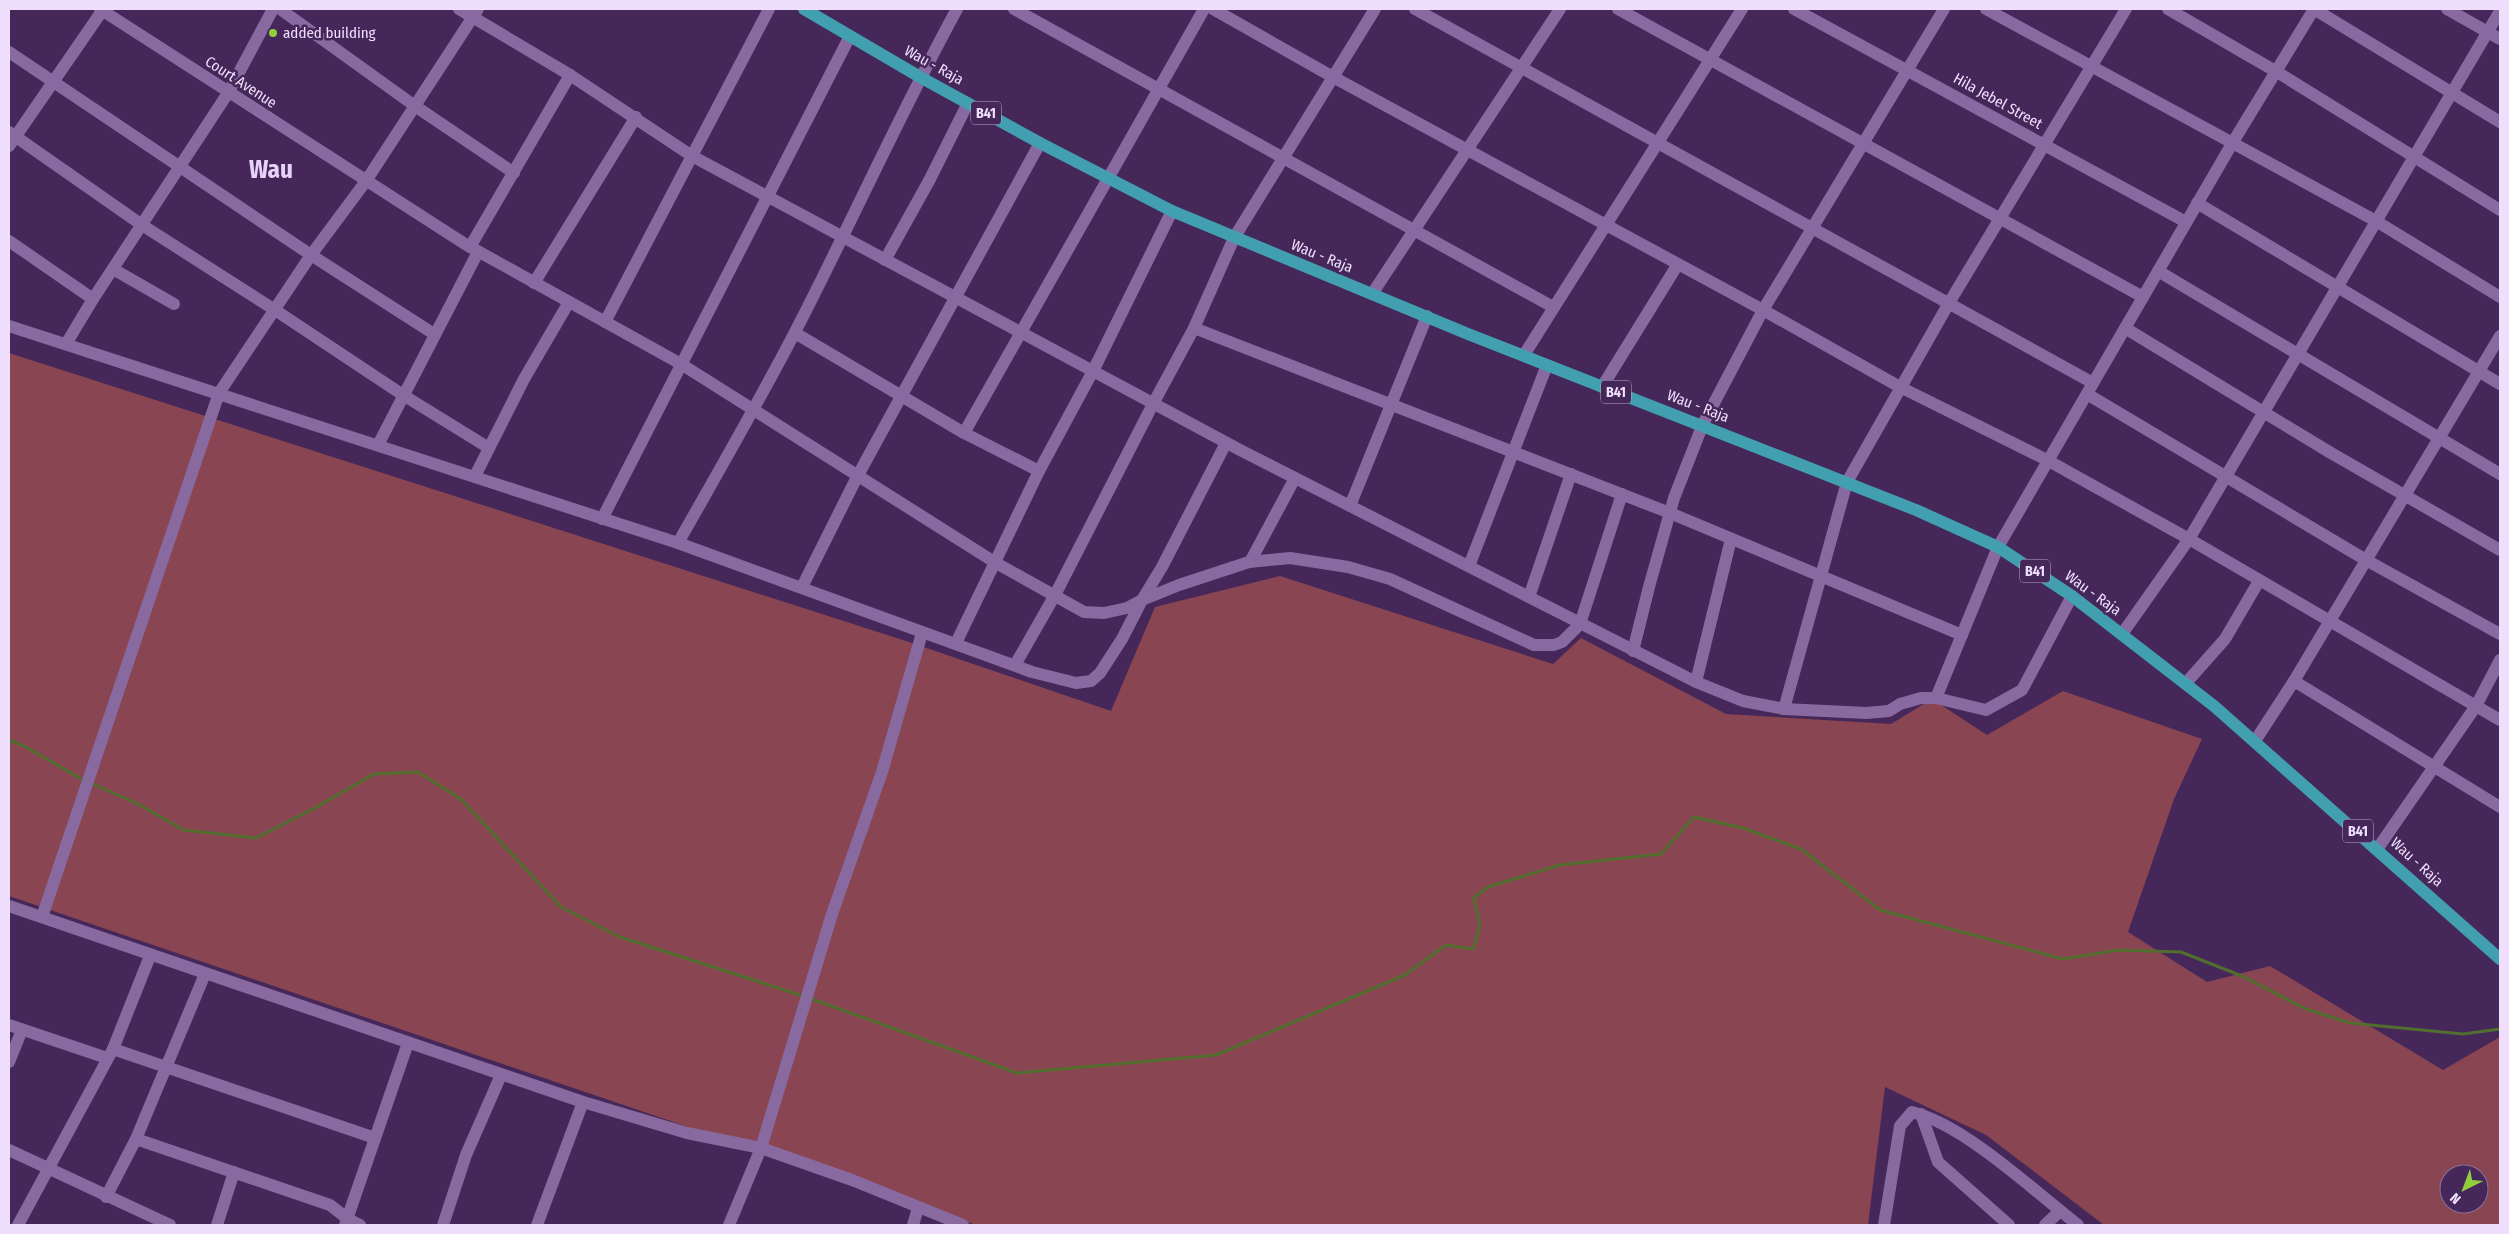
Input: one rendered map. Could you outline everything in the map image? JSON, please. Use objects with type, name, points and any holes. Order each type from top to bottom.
[{"type":"main road","name":"Wau - Raja","points":[[804,9],[920,77],[1040,143],[1172,210],[1234,238],[1602,387],[1703,424],[1847,482],[1998,547],[2072,596],[2186,684],[2378,848],[2500,959]]},
{"type":"street","points":[[66,344],[93,298],[228,93],[273,9]]},
{"type":"street","points":[[280,9],[415,106],[514,172]]},
{"type":"street","points":[[459,9],[476,13],[636,117],[692,156],[768,197],[1226,443],[1529,596],[1633,651],[1696,682],[1743,701],[1784,709],[1866,713],[1889,711],[1900,704],[1920,698],[1936,698],[1986,710],[2022,690],[2072,596]]},
{"type":"street","points":[[605,322],[769,9]]},
{"type":"street","points":[[678,543],[754,410],[795,333],[920,77],[957,9]]},
{"type":"street","points":[[1014,9],[1160,88],[1553,307]]},
{"type":"street","points":[[964,433],[1204,9]]},
{"type":"street","points":[[1213,9],[1333,77],[1763,310],[1900,387],[2047,460],[2189,539],[2500,720]]},
{"type":"street","points":[[1015,665],[1055,595],[1194,328],[1234,238],[1375,9]]},
{"type":"street","points":[[1415,9],[1949,304],[2090,388],[2226,477],[2366,560],[2500,634]]},
{"type":"street","points":[[1372,294],[1560,9]]},
{"type":"street","points":[[1618,9],[2143,297]]},
{"type":"street","points":[[1524,355],[1742,9]]},
{"type":"street","name":"Hila Jebel Street","points":[[1794,9],[2186,222]]},
{"type":"street","points":[[1633,651],[1670,513],[1703,424],[1763,310],[1944,9]]},
{"type":"street","points":[[1986,9],[2233,142],[2376,222],[2500,298]]},
{"type":"street","points":[[1784,709],[1847,482],[1900,387],[2126,9]]},
{"type":"street","points":[[2168,9],[2277,72],[2500,210]]},
{"type":"street","points":[[1936,698],[1998,547],[2197,203],[2314,9],[2500,122]]},
{"type":"street","points":[[2447,9],[2500,39]]},
{"type":"street","points":[[101,10],[54,83],[11,138],[403,395],[489,448]]},
{"type":"street","name":"Court Avenue","points":[[101,10],[474,250],[681,364],[857,477],[996,563],[1084,612],[1104,613],[1127,608],[1179,585],[1250,562],[1290,558],[1348,567],[1390,579],[1534,646],[1554,645],[1562,642],[1580,624]]},
{"type":"street","points":[[2122,634],[2189,539],[2500,11]]},
{"type":"street","points":[[42,917],[91,776],[166,545],[219,393],[311,255],[366,181],[476,13]]},
{"type":"street","points":[[602,520],[850,36]]},
{"type":"street","points":[[9,52],[311,255],[434,334]]},
{"type":"street","points":[[378,446],[514,172],[570,75]]},
{"type":"street","points":[[885,260],[968,103]]},
{"type":"street","points":[[534,282],[636,117]]},
{"type":"street","points":[[802,587],[857,477],[1040,143]]},
{"type":"street","points":[[2197,203],[2500,384]]},
{"type":"street","points":[[956,644],[1038,471],[1093,371],[1172,210]]},
{"type":"street","points":[[9,241],[93,298]]},
{"type":"street","points":[[1602,387],[1678,264]]},
{"type":"street","points":[[113,269],[174,304]]},
{"type":"street","points":[[2158,271],[2500,474]]},
{"type":"street","points":[[475,476],[524,379],[569,302]]},
{"type":"street","points":[[1350,506],[1427,316]]},
{"type":"street","points":[[9,326],[475,476],[602,520],[678,543],[802,587],[922,633],[1060,680],[1076,683],[1091,681],[1100,673],[1122,639],[1162,567],[1226,443]]},
{"type":"street","points":[[1194,328],[1670,513],[1962,635]]},
{"type":"street","points":[[2125,328],[2405,496],[2500,550]]},
{"type":"street","points":[[795,333],[964,433],[1038,471]]},
{"type":"street","points":[[2255,741],[2294,681],[2500,336]]},
{"type":"street","points":[[1469,566],[1547,364]]},
{"type":"street","points":[[1529,596],[1571,474]]},
{"type":"street","points":[[1250,562],[1295,478]]},
{"type":"street","points":[[1580,624],[1622,494]]},
{"type":"street","points":[[1696,682],[1731,539]]},
{"type":"street","points":[[2186,684],[2225,639],[2259,581]]},
{"type":"street","points":[[729,1225],[761,1148],[807,993],[882,772],[922,633]]},
{"type":"street","points":[[2378,848],[2476,706],[2500,660]]},
{"type":"street","points":[[2294,681],[2500,807]]},
{"type":"street","points":[[9,906],[150,956],[582,1102],[687,1133],[761,1148],[852,1180],[963,1225]]},
{"type":"street","points":[[18,1225],[110,1053],[150,956]]},
{"type":"street","points":[[106,1197],[136,1139],[168,1067],[205,974]]},
{"type":"street","points":[[9,1025],[22,1030],[168,1067],[376,1138]]},
{"type":"street","points":[[9,1062],[22,1030]]},
{"type":"street","points":[[347,1222],[408,1043]]},
{"type":"street","points":[[443,1225],[466,1155],[501,1075]]},
{"type":"street","points":[[537,1225],[582,1102]]},
{"type":"street","points":[[1884,1225],[1900,1126],[1912,1112],[1935,1120],[1979,1147],[2078,1225]]},
{"type":"street","points":[[1921,1114],[1938,1162],[2008,1225]]},
{"type":"street","points":[[136,1139],[330,1205],[347,1222],[360,1225]]},
{"type":"street","points":[[9,1150],[106,1197],[170,1225]]},
{"type":"street","points":[[217,1225],[234,1172]]},
{"type":"street","points":[[913,1225],[918,1208]]},
{"type":"street","points":[[2045,1225],[2060,1212]]},
{"type":"shaded area","points":[[9,353],[906,641],[1111,711],[1155,607],[1280,576],[1553,664],[1581,638],[1726,714],[1891,724],[1932,699],[1987,735],[2063,691],[2202,739],[2174,799],[2128,932],[2207,982],[2270,966],[2443,1070],[2500,1037],[2500,1225],[2104,1225],[1986,1135],[1885,1087],[1868,1225],[976,1225],[9,896]]},
{"type":"waterway","points":[[9,740],[24,746],[85,781]]},
{"type":"waterway","points":[[91,783],[138,804],[184,830],[256,838],[313,809],[374,774],[418,772],[461,799],[561,907],[620,937],[803,996]]},
{"type":"waterway","points":[[809,998],[1017,1073],[1216,1055],[1405,975],[1446,945],[1473,949],[1480,926],[1474,898],[1488,887],[1560,865],[1661,854],[1694,817],[1743,828],[1801,849],[1880,910],[2063,959],[2119,950],[2181,952],[2242,976],[2306,1009],[2350,1023],[2463,1034],[2500,1029]]},
{"type":"place","name":"added building","points":[[273,33]]},
{"type":"district","name":"Wau","points":[[271,170]]}]
